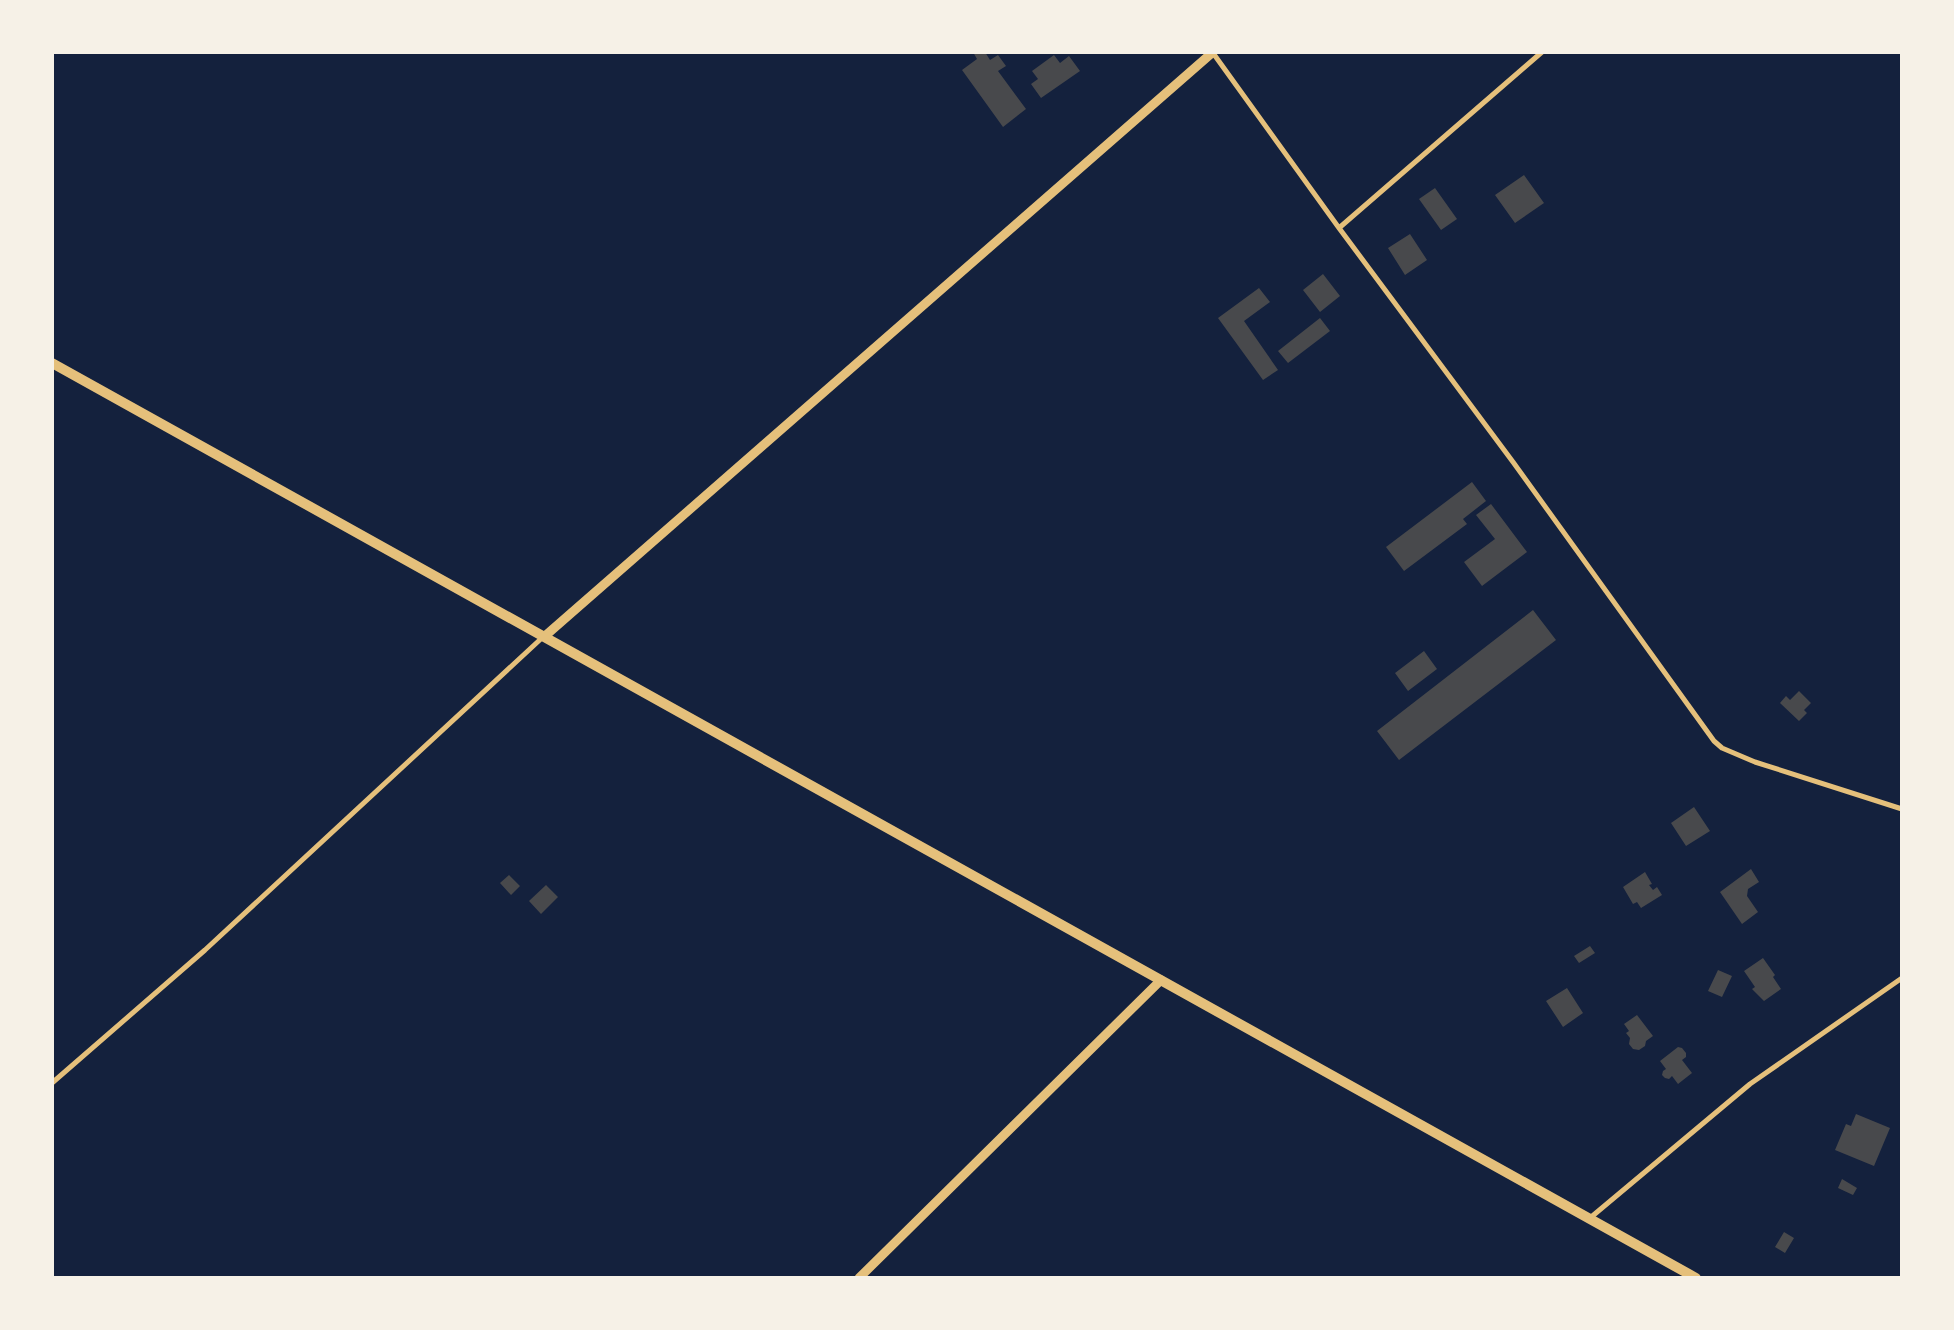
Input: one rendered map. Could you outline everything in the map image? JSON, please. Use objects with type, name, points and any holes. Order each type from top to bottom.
[{"type":"main road","points":[[52,363],[1696,1278]]},
{"type":"street","points":[[1339,228],[1542,52]]},
{"type":"street","points":[[52,1083],[206,950],[545,636],[1213,53],[1339,228],[1513,462],[1714,741],[1722,748],[1755,762],[1902,809]]},
{"type":"street","points":[[1590,1218],[1750,1084],[1902,978]]},
{"type":"street","points":[[859,1278],[1161,980]]},
{"type":"building","points":[[973,52],[985,52],[990,60],[998,55],[1006,66],[998,71],[1026,109],[1003,127],[962,70],[977,59]]},
{"type":"building","points":[[1054,55],[1060,63],[1069,56],[1080,71],[1041,98],[1031,84],[1038,79],[1032,71]]},
{"type":"building","points":[[1524,175],[1544,203],[1515,223],[1495,195]]},
{"type":"building","points":[[1435,188],[1457,219],[1441,230],[1419,199]]},
{"type":"building","points":[[1410,234],[1427,260],[1405,275],[1388,248]]},
{"type":"building","points":[[1323,274],[1340,296],[1320,312],[1303,290]]},
{"type":"building","points":[[1259,288],[1270,302],[1244,321],[1278,370],[1263,380],[1218,318]]},
{"type":"building","points":[[1320,318],[1330,331],[1288,363],[1278,351]]},
{"type":"building","points":[[1472,482],[1486,501],[1463,519],[1467,524],[1404,571],[1386,547]]},
{"type":"building","points":[[1491,504],[1527,552],[1482,586],[1464,562],[1495,539],[1476,515]]},
{"type":"building","points":[[1533,610],[1556,640],[1399,760],[1377,731]]},
{"type":"building","points":[[1424,651],[1437,669],[1408,691],[1395,673]]},
{"type":"building","points":[[1799,691],[1811,703],[1804,710],[1807,713],[1799,721],[1780,703],[1786,696],[1790,700]]},
{"type":"building","points":[[1694,807],[1710,831],[1686,846],[1671,823]]},
{"type":"building","points":[[1751,869],[1759,882],[1748,889],[1747,896],[1758,912],[1742,924],[1720,892]]},
{"type":"building","points":[[1645,872],[1652,884],[1649,885],[1653,890],[1657,887],[1662,895],[1641,908],[1637,902],[1633,904],[1623,887]]},
{"type":"building","points":[[509,875],[520,886],[511,895],[500,883]]},
{"type":"building","points":[[546,885],[558,897],[541,914],[529,901]]},
{"type":"building","points":[[1590,946],[1595,953],[1579,963],[1574,956]]},
{"type":"building","points":[[1763,958],[1775,975],[1773,977],[1781,989],[1764,1001],[1752,989],[1755,987],[1744,971]]},
{"type":"building","points":[[1718,970],[1732,976],[1722,997],[1708,991]]},
{"type":"building","points":[[1567,988],[1583,1013],[1563,1027],[1546,1001]]},
{"type":"building","points":[[1637,1015],[1653,1036],[1639,1050],[1633,1049],[1629,1044],[1630,1038],[1626,1033],[1629,1031],[1624,1024]]},
{"type":"building","points":[[1678,1047],[1682,1048],[1686,1053],[1686,1057],[1682,1060],[1692,1073],[1678,1084],[1672,1076],[1669,1079],[1662,1075],[1666,1069],[1660,1061]]},
{"type":"building","points":[[1856,1114],[1890,1128],[1874,1166],[1835,1150],[1846,1124],[1851,1126]]},
{"type":"building","points":[[1842,1179],[1857,1188],[1853,1195],[1838,1188]]},
{"type":"building","points":[[1784,1232],[1794,1238],[1785,1253],[1775,1247]]}]
